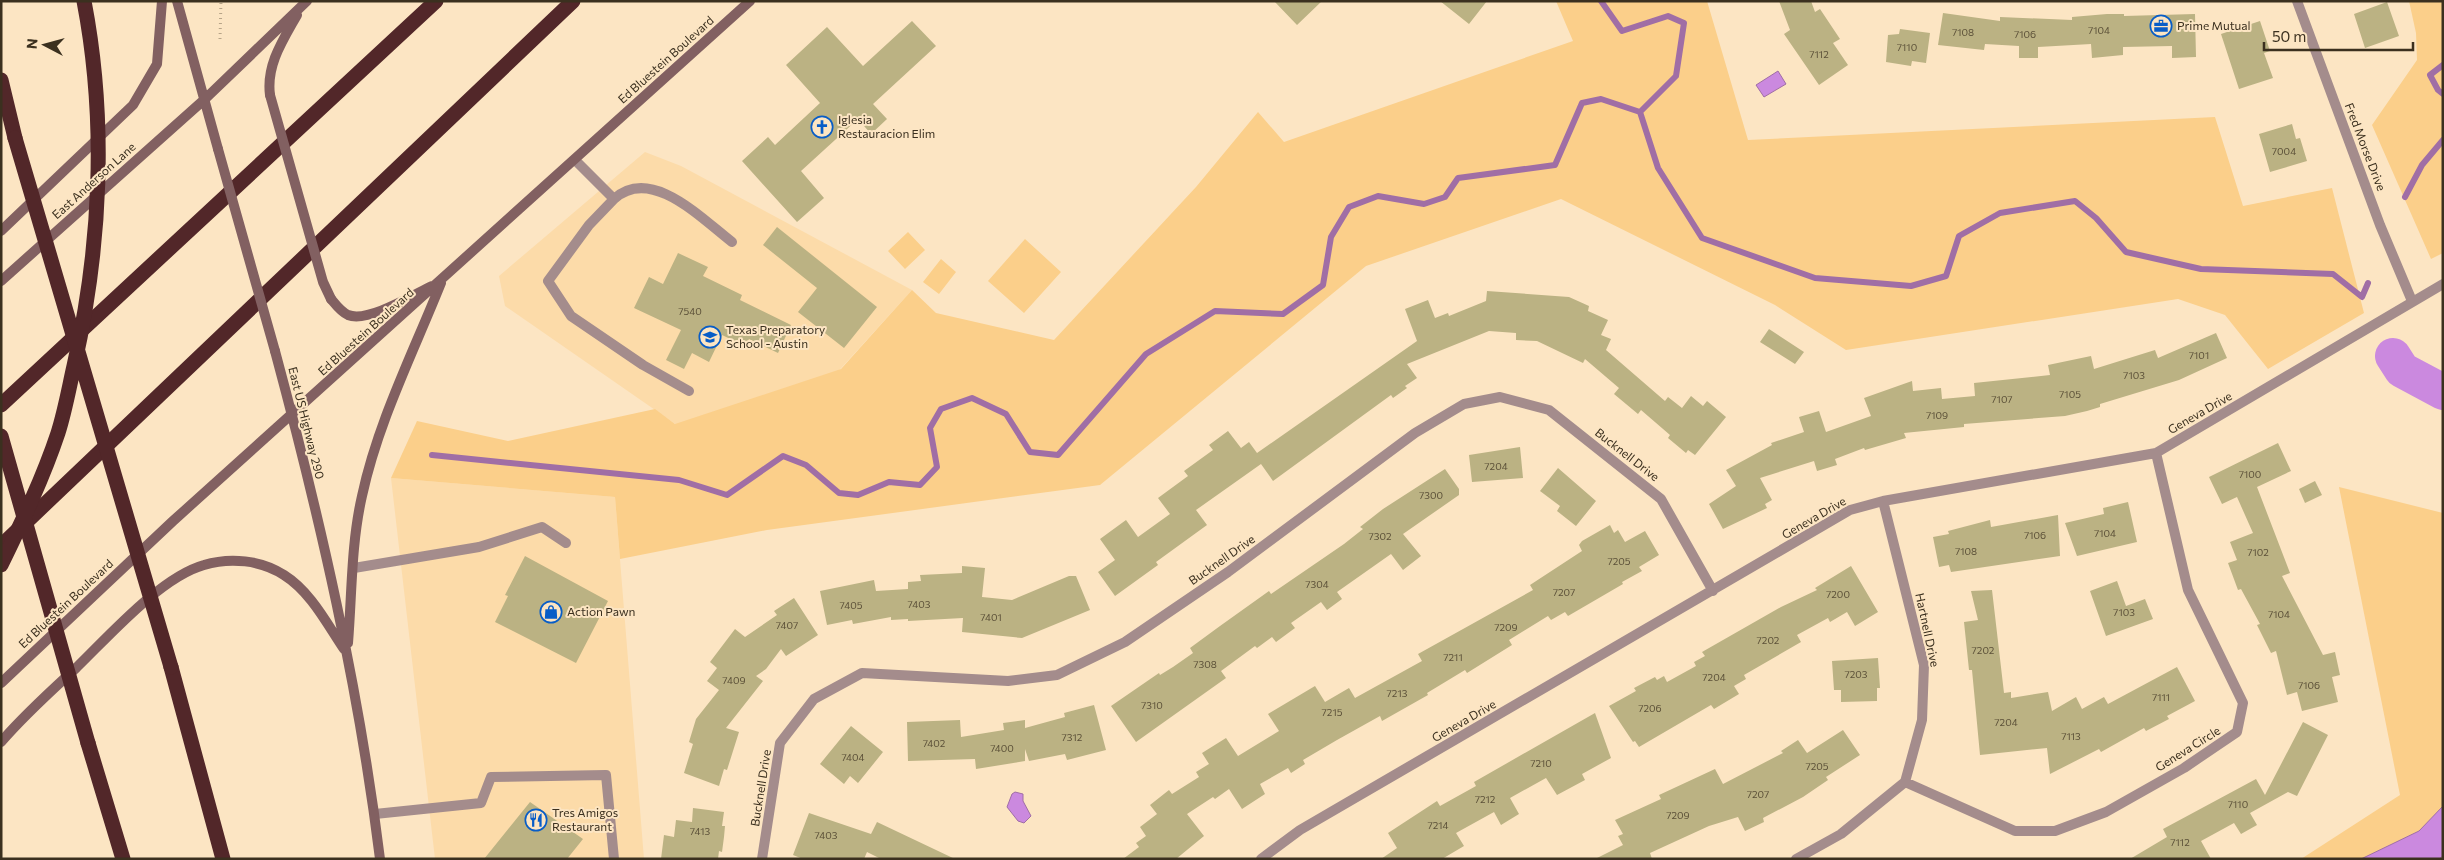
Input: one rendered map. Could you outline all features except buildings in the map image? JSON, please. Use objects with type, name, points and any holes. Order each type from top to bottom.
[{"type":"highway","points":[[1,565],[39,483],[58,432],[86,315],[97,208],[98,148],[95,79],[84,1]]},
{"type":"highway","points":[[1,405],[436,1]]},
{"type":"highway","points":[[1,546],[573,1]]},
{"type":"highway","points":[[1,80],[15,138],[171,667],[223,859]]},
{"type":"highway","points":[[1,436],[123,859]]},
{"type":"main road","points":[[1,231],[133,105],[157,64],[162,1]]},
{"type":"main road","name":"East US Highway 290","points":[[177,1],[292,414],[347,654],[380,859]]},
{"type":"main road","name":"Ed Bluestein Boulevard","points":[[1,683],[173,521],[442,281],[483,241],[576,160],[750,1]]},
{"type":"main road","points":[[205,99],[304,4]]},
{"type":"main road","points":[[304,4],[270,70],[268,83],[270,96],[324,282],[331,299],[342,312],[358,317],[371,314],[442,281]]},
{"type":"main road","name":"East Anderson Lane","points":[[1,281],[205,99]]},
{"type":"main road","points":[[347,654],[354,548],[361,496],[386,414],[442,281]]},
{"type":"main road","points":[[1,742],[128,618],[172,581],[202,565],[217,562],[245,561],[285,575],[314,604],[347,654]]},
{"type":"street","name":"Fred Morse Drive","points":[[2297,1],[2380,225],[2412,301]]},
{"type":"street","points":[[576,160],[614,199]]},
{"type":"street","points":[[689,392],[643,365],[571,316],[548,281],[589,225],[623,191],[646,188],[664,192],[732,242]]},
{"type":"street","name":"Geneva Drive","points":[[1261,859],[1300,830],[1850,510],[1883,501],[2156,453],[2280,382],[2443,284]]},
{"type":"street","name":"Bucknell Drive","points":[[762,859],[780,743],[814,699],[862,672],[1008,681],[1057,675],[1125,642],[1228,572],[1415,433],[1464,404],[1500,396],[1549,410],[1661,499],[1713,591]]},
{"type":"street","name":"Geneva Circle","points":[[1905,782],[2015,831],[2055,831],[2106,812],[2184,768],[2238,732],[2243,703],[2188,590],[2156,453]]},
{"type":"street","name":"Hartnell Drive","points":[[1883,501],[1924,665],[1922,720],[1905,782]]},
{"type":"street","points":[[354,568],[479,547],[542,526],[566,543]]},
{"type":"street","points":[[374,814],[481,802],[491,777],[606,775],[614,859]]},
{"type":"street","points":[[1796,859],[1841,834],[1905,782]]},
{"type":"path","points":[[220,40],[221,1]]},
{"type":"shaded area","points":[[1556,1],[1707,1],[1748,140],[2215,117],[2243,206],[2332,188],[2364,313],[2268,369],[2225,315],[2178,299],[1846,350],[1775,305],[1561,199],[1366,266],[1100,485],[767,530],[620,559],[615,497],[391,478],[417,421],[508,441],[655,409],[675,424],[841,369],[912,290],[936,313],[1054,340],[1196,187],[1258,112],[1284,142],[1573,41]]},
{"type":"shaded area","points":[[2409,1],[2443,1],[2443,253],[2431,259],[2372,125],[2417,60],[2416,33]]},
{"type":"shaded area","points":[[1778,71],[1786,84],[1764,97],[1756,85]]},
{"type":"shaded area","name":"Texas Preparatory School - Austin","points":[[645,152],[681,166],[912,290],[746,473],[505,306],[499,276]]},
{"type":"shaded area","points":[[908,232],[925,250],[905,269],[888,251]]},
{"type":"shaded area","points":[[1025,239],[1061,272],[1024,313],[988,281]]},
{"type":"shaded area","points":[[941,259],[956,272],[939,294],[923,282]]},
{"type":"shaded area","points":[[391,478],[615,497],[644,859],[435,859]]},
{"type":"shaded area","points":[[2339,487],[2443,513],[2443,806],[2419,831],[2361,859],[2301,859],[2400,795]]},
{"type":"shaded area","points":[[1015,792],[1023,794],[1023,801],[1031,816],[1024,823],[1018,821],[1007,807],[1012,794]]},
{"type":"shaded area","points":[[2443,806],[2443,856],[2439,859],[2361,859],[2419,831]]},
{"type":"waterway","points":[[1601,1],[1622,31],[1668,16],[1684,23],[1676,76],[1640,112],[1658,168],[1702,238],[1815,278],[1911,286],[1946,276],[1959,236],[2000,213],[2075,201],[2096,218],[2126,252],[2201,269],[2333,274],[2362,297],[2368,283]]},
{"type":"waterway","points":[[2443,65],[2430,75],[2438,90],[2443,94]]},
{"type":"waterway","points":[[432,455],[679,480],[727,495],[783,456],[806,465],[839,493],[858,495],[889,482],[920,485],[937,467],[930,428],[941,409],[972,398],[1006,414],[1030,452],[1058,455],[1146,354],[1215,311],[1283,314],[1323,285],[1331,237],[1349,207],[1378,196],[1424,204],[1445,197],[1458,178],[1555,165],[1582,103],[1601,99],[1640,112]]},
{"type":"waterway","points":[[2405,197],[2422,165],[2443,140]]},
{"type":"waterway","points":[[2393,356],[2402,370],[2443,392]]},
{"type":"place","name":"Prime Mutual","points":[[2161,26]]},
{"type":"place","name":"Iglesia Restauracion Elim","points":[[822,127]]},
{"type":"place","name":"Texas Preparatory School - Austin","points":[[710,337]]},
{"type":"place","name":"Action Pawn","points":[[551,612]]},
{"type":"place","name":"Tres Amigos Restaurant","points":[[536,820]]}]
